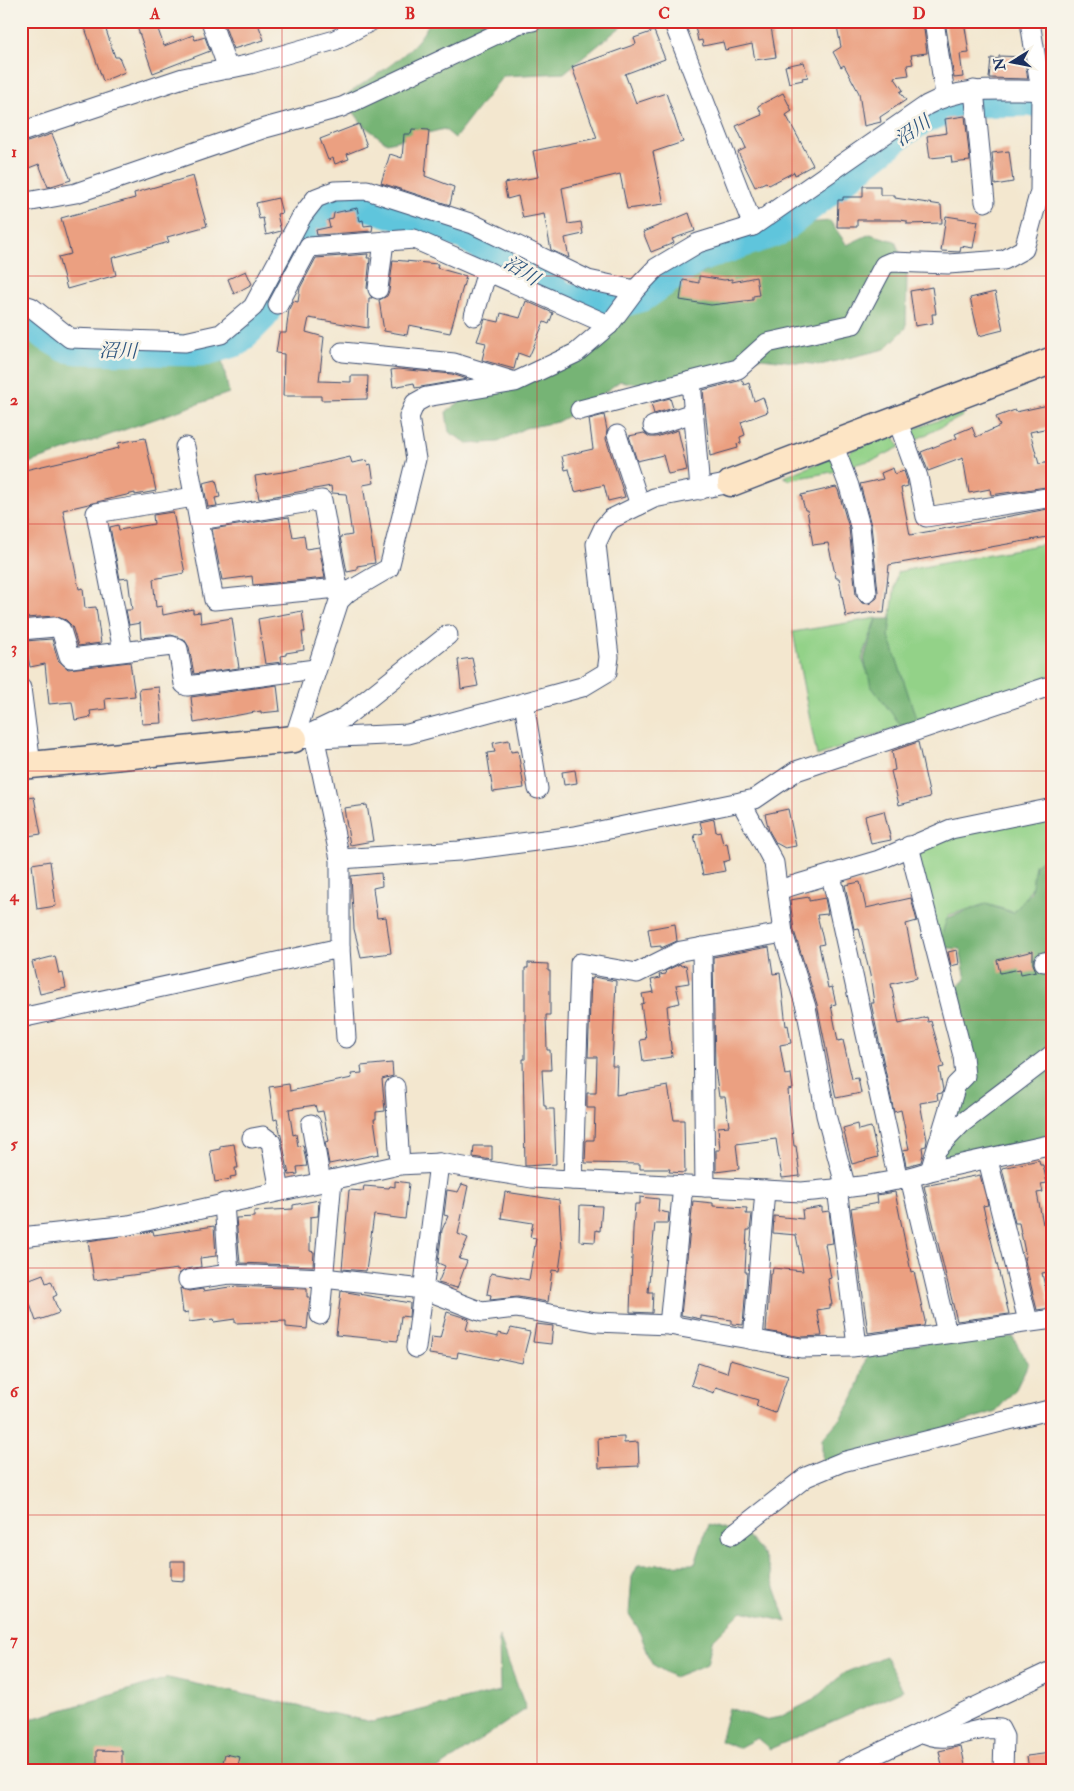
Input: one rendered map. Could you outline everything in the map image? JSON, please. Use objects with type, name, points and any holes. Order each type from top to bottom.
[{"type":"street","points":[[211,21],[228,69]]},
{"type":"street","points":[[21,132],[183,78],[228,69],[335,40],[371,21]]},
{"type":"street","points":[[21,203],[76,193],[265,128],[342,106],[518,24],[533,21]]},
{"type":"street","points":[[673,21],[753,226]]},
{"type":"street","points":[[934,21],[945,95]]},
{"type":"street","points":[[580,410],[738,369],[767,343],[853,324],[884,265],[891,262],[948,264],[1004,260],[1024,249],[1040,191],[1043,98],[1032,28]]},
{"type":"street","points":[[974,90],[985,202]]},
{"type":"street","points":[[185,447],[214,600],[343,590],[389,568],[416,458],[410,417],[415,403],[426,397],[515,382],[576,353],[614,318],[635,290],[656,268],[698,243],[753,226],[927,105],[945,95],[974,90],[1043,98]]},
{"type":"street","points":[[21,304],[31,307],[70,338],[186,342],[221,334],[253,307],[302,216],[316,198],[334,191],[367,190],[473,224],[588,280],[635,290]]},
{"type":"street","points":[[278,305],[309,247],[414,238],[487,271],[614,318]]},
{"type":"street","points":[[378,289],[384,240]]},
{"type":"street","points":[[474,316],[487,271]]},
{"type":"street","points":[[342,352],[454,363],[515,382]]},
{"type":"street","points":[[21,688],[26,766],[303,739],[408,734],[582,687],[607,672],[609,657],[596,544],[604,527],[611,519],[654,498],[731,483],[1053,360]]},
{"type":"street","points":[[691,381],[700,490]]},
{"type":"street","points":[[653,426],[693,413]]},
{"type":"street","points":[[897,420],[918,477],[926,517],[1053,498]]},
{"type":"street","points":[[617,435],[640,504]]},
{"type":"street","points":[[833,444],[849,486],[860,526],[866,593]]},
{"type":"street","points":[[123,651],[96,513],[194,497]]},
{"type":"street","points":[[199,520],[322,500],[343,590],[315,669],[303,739],[340,859],[340,948],[346,1038]]},
{"type":"street","points":[[21,630],[55,627],[61,630],[71,658],[172,646],[178,649],[184,684],[187,686],[315,669]]},
{"type":"street","points":[[303,739],[345,717],[448,635]]},
{"type":"street","points":[[340,859],[459,851],[575,836],[755,799],[796,771],[1053,685]]},
{"type":"street","points":[[524,703],[538,789]]},
{"type":"street","points":[[741,802],[774,863],[783,933],[806,1007],[842,1188],[857,1346]]},
{"type":"street","points":[[778,890],[879,860],[951,829],[1053,808]]},
{"type":"street","points":[[909,846],[963,1056],[965,1076],[956,1085],[934,1152],[930,1171]]},
{"type":"street","points":[[831,874],[904,1179],[946,1333]]},
{"type":"street","points":[[573,1180],[580,963],[637,973],[681,951],[783,933]]},
{"type":"street","points":[[702,947],[705,1187]]},
{"type":"street","points":[[21,1018],[340,948]]},
{"type":"street","points":[[934,1152],[961,1124],[1053,1054]]},
{"type":"street","points":[[394,1087],[400,1165]]},
{"type":"street","points":[[311,1124],[326,1181],[320,1315]]},
{"type":"street","points":[[252,1138],[263,1136],[271,1142],[280,1191]]},
{"type":"street","points":[[21,1237],[129,1225],[400,1165],[439,1164],[532,1178],[802,1192],[904,1179],[930,1171],[988,1160],[1053,1144]]},
{"type":"street","points":[[988,1160],[1028,1321]]},
{"type":"street","points":[[416,1348],[439,1164]]},
{"type":"street","points":[[669,1325],[683,1186]]},
{"type":"street","points":[[753,1340],[764,1190]]},
{"type":"street","points":[[224,1203],[229,1274]]},
{"type":"street","points":[[188,1280],[229,1274],[323,1278],[423,1289],[482,1312],[516,1308],[596,1322],[669,1325],[801,1348],[857,1346],[1053,1319]]},
{"type":"street","points":[[732,1535],[806,1477],[842,1462],[860,1455],[1053,1409]]},
{"type":"street","points":[[843,1770],[1053,1670]]},
{"type":"street","points":[[922,1732],[930,1737],[944,1739],[971,1731],[991,1728],[1000,1729],[1004,1738],[1003,1770]]},
{"type":"green space","points":[[430,21],[628,21],[564,73],[503,76],[455,138],[444,129],[387,143],[363,125],[343,97],[380,73],[404,54],[423,33]]},
{"type":"green space","points":[[830,221],[847,245],[870,234],[895,241],[907,270],[906,328],[885,349],[820,365],[753,357],[673,390],[620,381],[585,407],[557,422],[525,428],[498,442],[469,444],[449,432],[446,412],[469,395],[592,339],[635,309],[654,288],[691,280],[729,258],[767,250],[807,223]]},
{"type":"green space","points":[[25,333],[78,349],[150,364],[219,346],[229,393],[21,466],[21,334]]},
{"type":"green space","points":[[962,412],[963,416],[915,440],[910,436],[911,430]]},
{"type":"green space","points":[[893,435],[900,447],[876,459],[849,466],[847,455],[852,450]]},
{"type":"green space","points":[[831,458],[837,471],[789,480],[784,477]]},
{"type":"green space","points":[[1053,542],[1053,684],[918,724],[888,636],[897,572]]},
{"type":"green space","points":[[877,618],[862,659],[876,692],[903,725],[817,756],[793,632]]},
{"type":"green space","points":[[877,619],[891,619],[889,636],[918,724],[909,727],[899,723],[871,686],[864,659]]},
{"type":"green space","points":[[1053,808],[1053,853],[1016,913],[986,904],[949,915],[938,947],[910,849]]},
{"type":"green space","points":[[1053,851],[1053,1132],[1035,1139],[931,1166],[965,1076],[947,993],[966,980],[960,949],[938,947],[947,918],[986,904],[1013,913],[1031,892],[1035,865]]},
{"type":"green space","points":[[958,1337],[1013,1337],[1028,1364],[1016,1389],[996,1411],[923,1435],[822,1464],[822,1439],[847,1409],[852,1400],[860,1380],[867,1353]]},
{"type":"green space","points":[[708,1524],[747,1536],[764,1555],[787,1622],[742,1611],[712,1641],[707,1664],[674,1677],[652,1664],[638,1628],[629,1614],[632,1577],[638,1565],[695,1564]]},
{"type":"green space","points":[[499,1636],[526,1709],[436,1770],[21,1770],[21,1720],[39,1717],[168,1678],[372,1722],[500,1691]]},
{"type":"green space","points":[[885,1656],[903,1690],[770,1749],[757,1738],[738,1748],[720,1741],[729,1708],[765,1720],[780,1717],[813,1700],[844,1673]]},
{"type":"building","points":[[103,21],[115,57],[119,57],[125,72],[103,81],[84,25]]},
{"type":"building","points":[[135,21],[155,21],[164,46],[193,35],[195,40],[205,37],[210,51],[153,73]]},
{"type":"building","points":[[223,21],[257,21],[264,40],[233,49]]},
{"type":"building","points":[[694,21],[770,21],[776,57],[755,60],[752,44],[725,50],[723,42],[703,46],[702,40],[698,41]]},
{"type":"building","points":[[836,21],[923,21],[927,53],[911,55],[913,64],[907,65],[909,75],[894,77],[903,90],[900,92],[906,100],[880,117],[881,122],[864,126],[859,93],[844,65],[841,67],[833,52],[841,47]]},
{"type":"building","points":[[945,21],[964,21],[969,53],[960,54],[963,77],[954,78]]},
{"type":"building","points":[[654,31],[665,59],[625,74],[636,103],[666,93],[683,142],[653,152],[664,204],[627,209],[620,174],[562,188],[568,224],[581,222],[583,234],[565,238],[569,258],[551,250],[544,214],[523,218],[518,196],[507,199],[504,183],[538,177],[533,151],[597,138],[572,67],[636,44],[634,38]]},
{"type":"building","points":[[999,56],[1024,57],[1028,79],[989,78],[991,58],[999,59]]},
{"type":"building","points":[[804,62],[808,77],[789,83],[785,66]]},
{"type":"building","points":[[783,93],[792,111],[786,115],[813,165],[795,175],[794,172],[769,185],[766,182],[755,187],[738,152],[746,148],[736,126],[762,115],[758,106]]},
{"type":"building","points":[[965,116],[970,161],[952,163],[951,156],[930,158],[927,136],[947,133],[945,119]]},
{"type":"building","points":[[359,124],[367,146],[347,154],[349,159],[335,164],[333,158],[328,160],[320,139]]},
{"type":"building","points":[[412,129],[429,130],[425,176],[454,187],[450,205],[381,183],[390,154],[402,158],[404,134],[411,134]]},
{"type":"building","points":[[52,134],[71,180],[48,187],[39,164],[21,171],[21,144]]},
{"type":"building","points":[[1009,151],[1013,182],[995,185],[992,153]]},
{"type":"building","points":[[193,176],[207,226],[167,237],[169,242],[112,258],[116,275],[67,289],[58,257],[71,254],[61,218],[135,198],[134,193]]},
{"type":"building","points":[[863,186],[880,186],[880,195],[895,195],[895,198],[941,205],[942,223],[907,224],[907,221],[900,220],[857,220],[857,227],[837,227],[838,200],[843,200],[843,197],[863,197]]},
{"type":"building","points":[[278,198],[282,213],[277,214],[281,231],[266,235],[263,218],[259,219],[256,203]]},
{"type":"building","points":[[357,208],[360,221],[363,220],[364,226],[373,225],[372,231],[317,235],[316,230],[330,227],[328,220],[333,219],[334,213]]},
{"type":"building","points":[[689,213],[695,231],[672,239],[674,243],[651,252],[643,232]]},
{"type":"building","points":[[946,216],[978,221],[973,248],[961,246],[960,252],[941,251]]},
{"type":"building","points":[[368,254],[367,258],[370,258],[367,288],[372,298],[369,298],[368,328],[309,318],[306,332],[324,337],[319,381],[351,382],[351,376],[368,376],[367,399],[321,400],[321,396],[283,396],[284,354],[276,353],[279,333],[286,333],[289,309],[293,301],[298,302],[300,288],[316,258]]},
{"type":"building","points":[[393,260],[438,264],[437,268],[466,276],[450,333],[409,325],[407,335],[384,331],[379,300],[387,296],[389,291]]},
{"type":"building","points":[[246,271],[252,284],[234,294],[228,279]]},
{"type":"building","points":[[699,276],[724,280],[732,279],[732,282],[756,277],[759,295],[753,296],[753,300],[711,305],[680,300],[683,280],[699,283]]},
{"type":"building","points":[[932,287],[936,314],[932,314],[933,323],[915,326],[910,291]]},
{"type":"building","points":[[995,292],[1003,330],[979,336],[970,298]]},
{"type":"building","points":[[526,301],[553,313],[549,324],[544,322],[529,357],[518,353],[514,369],[482,360],[486,343],[477,341],[485,319],[499,322],[501,313],[520,318]]},
{"type":"building","points":[[391,370],[452,374],[467,379],[415,388],[414,383],[393,387]]},
{"type":"building","points":[[742,380],[744,385],[749,383],[754,401],[763,397],[768,412],[741,422],[745,435],[740,437],[741,443],[737,444],[738,448],[710,456],[703,390]]},
{"type":"building","points":[[670,398],[673,408],[654,414],[651,403]]},
{"type":"building","points":[[1053,404],[1053,427],[1030,432],[1039,464],[1051,462],[1053,486],[991,495],[990,489],[969,493],[963,458],[928,471],[921,452],[957,438],[955,434],[972,427],[976,437],[1000,426],[996,417],[1015,410],[1016,412]]},
{"type":"building","points":[[604,415],[607,430],[606,439],[625,497],[608,501],[604,485],[575,492],[569,469],[565,470],[562,456],[593,449],[589,419]]},
{"type":"building","points":[[678,430],[687,470],[668,474],[663,455],[637,461],[629,436],[644,433],[650,437],[656,437]]},
{"type":"building","points":[[145,438],[156,491],[135,495],[135,493],[63,510],[79,589],[83,588],[85,608],[96,607],[101,643],[78,646],[72,626],[66,620],[54,616],[25,618],[21,598],[21,525],[30,523],[25,505],[28,504],[21,481],[21,471],[119,448],[118,443]]},
{"type":"building","points":[[350,457],[352,463],[367,460],[368,465],[371,464],[374,483],[363,485],[375,563],[357,566],[357,570],[347,572],[340,537],[352,535],[346,494],[332,493],[331,486],[259,499],[255,476],[289,471]]},
{"type":"building","points":[[893,468],[895,474],[904,471],[907,480],[908,486],[901,488],[910,535],[1053,508],[1053,536],[889,565],[884,613],[872,612],[846,617],[839,578],[836,578],[828,543],[813,545],[807,510],[805,510],[801,495],[836,487],[838,490],[849,528],[856,595],[862,603],[869,604],[877,598],[878,592],[871,525],[860,484],[883,479],[881,473]]},
{"type":"building","points":[[216,480],[220,497],[215,498],[217,506],[208,507],[203,483]]},
{"type":"building","points":[[173,512],[185,573],[153,579],[156,607],[162,606],[163,615],[193,609],[193,613],[200,612],[201,623],[232,618],[239,668],[194,674],[189,647],[184,639],[171,635],[141,638],[140,623],[129,625],[126,610],[132,610],[128,578],[120,579],[110,527],[118,525],[119,530],[154,524],[153,515]]},
{"type":"building","points":[[289,517],[293,537],[304,535],[306,549],[319,547],[325,578],[253,585],[252,576],[222,580],[212,529]]},
{"type":"building","points":[[302,611],[305,632],[302,632],[304,650],[286,653],[286,655],[281,656],[282,662],[265,664],[258,619]]},
{"type":"building","points":[[52,639],[58,660],[68,669],[130,662],[135,696],[105,699],[106,709],[90,711],[91,717],[75,720],[72,702],[49,704],[45,664],[30,667],[25,641]]},
{"type":"building","points":[[472,658],[478,686],[461,689],[458,660]]},
{"type":"building","points":[[277,685],[280,711],[261,713],[261,711],[194,723],[191,697]]},
{"type":"building","points":[[159,687],[162,723],[142,724],[139,689]]},
{"type":"building","points":[[509,740],[511,752],[518,751],[524,788],[493,792],[487,753],[495,752],[493,743]]},
{"type":"building","points":[[918,742],[930,797],[899,805],[891,771],[895,770],[892,751]]},
{"type":"building","points":[[575,770],[577,783],[564,785],[562,772]]},
{"type":"building","points":[[34,797],[41,834],[21,837],[21,799]]},
{"type":"building","points":[[367,805],[373,841],[350,845],[344,808]]},
{"type":"building","points":[[788,809],[796,846],[785,848],[776,843],[769,831],[765,814]]},
{"type":"building","points":[[884,811],[891,840],[871,844],[865,816]]},
{"type":"building","points":[[714,819],[716,832],[720,831],[723,844],[727,843],[730,860],[723,862],[725,871],[703,875],[694,835],[703,833],[700,822]]},
{"type":"building","points":[[50,861],[56,906],[37,909],[32,864]]},
{"type":"building","points":[[381,873],[382,886],[373,888],[377,918],[386,917],[391,953],[361,957],[354,929],[351,876]]},
{"type":"building","points":[[860,882],[866,908],[911,898],[917,921],[906,924],[917,978],[891,984],[899,1024],[927,1017],[928,1022],[931,1021],[944,1067],[939,1068],[943,1090],[942,1093],[937,1094],[938,1100],[920,1103],[927,1140],[926,1146],[922,1147],[921,1162],[906,1166],[903,1150],[909,1149],[901,1110],[894,1112],[871,1003],[874,1003],[870,975],[859,928],[854,929],[845,885]]},
{"type":"building","points":[[809,897],[809,901],[825,898],[828,914],[817,915],[824,944],[819,945],[828,988],[832,987],[836,1004],[831,1005],[838,1041],[843,1040],[852,1079],[858,1078],[861,1093],[836,1098],[817,1004],[794,931],[790,900]]},
{"type":"building","points":[[675,924],[677,941],[661,948],[661,946],[651,947],[648,929]]},
{"type":"building","points":[[769,947],[773,974],[780,973],[786,1026],[788,1025],[791,1043],[780,1045],[785,1075],[791,1074],[793,1089],[788,1090],[790,1114],[800,1176],[782,1178],[776,1139],[736,1144],[739,1169],[716,1172],[716,1150],[720,1150],[718,1127],[729,1126],[725,1097],[719,1097],[715,1069],[713,957]]},
{"type":"building","points":[[957,950],[959,964],[951,966],[948,952]]},
{"type":"building","points":[[1033,951],[1033,964],[1036,971],[1021,974],[1020,969],[1000,973],[997,960]]},
{"type":"building","points":[[55,956],[59,974],[63,973],[66,988],[40,994],[32,962]]},
{"type":"building","points":[[528,963],[548,964],[548,971],[550,971],[550,1015],[546,1015],[547,1050],[550,1050],[551,1070],[542,1070],[544,1106],[546,1106],[546,1109],[554,1109],[556,1164],[525,1166],[523,1059],[525,1059],[525,968],[528,968]]},
{"type":"building","points":[[680,964],[681,966],[686,965],[689,983],[676,985],[680,1003],[667,1006],[672,1057],[643,1061],[640,1040],[646,1039],[641,1004],[644,1003],[642,994],[654,992],[651,980],[660,978],[659,975],[666,974],[665,971]]},
{"type":"building","points":[[593,977],[616,981],[612,1066],[617,1066],[616,1095],[668,1086],[674,1120],[684,1120],[685,1173],[669,1172],[670,1169],[640,1169],[640,1164],[585,1163],[586,1140],[594,1140],[595,1108],[587,1108],[587,1093],[596,1093],[597,1057],[588,1057],[591,979]]},
{"type":"building","points":[[392,1063],[393,1076],[382,1079],[385,1111],[376,1112],[376,1119],[374,1119],[379,1154],[329,1164],[325,1142],[329,1141],[323,1111],[317,1112],[315,1105],[289,1109],[293,1135],[296,1134],[298,1146],[303,1145],[307,1166],[297,1167],[298,1174],[289,1175],[277,1119],[274,1120],[269,1087],[289,1084],[290,1091],[352,1078],[351,1074],[362,1073],[361,1066]]},
{"type":"building","points":[[857,1124],[858,1130],[871,1127],[878,1157],[852,1164],[843,1128]]},
{"type":"building","points":[[234,1144],[238,1168],[235,1168],[236,1176],[230,1177],[231,1179],[215,1182],[210,1151],[220,1149],[220,1146]]},
{"type":"building","points":[[474,1146],[492,1146],[492,1160],[473,1157]]},
{"type":"building","points":[[1039,1160],[1040,1165],[1043,1165],[1047,1183],[1041,1184],[1043,1192],[1037,1193],[1043,1224],[1048,1223],[1052,1242],[1049,1242],[1053,1271],[1042,1273],[1050,1308],[1037,1310],[1024,1257],[1026,1257],[1019,1223],[1015,1223],[1002,1168]]},
{"type":"building","points":[[980,1175],[988,1205],[983,1206],[1009,1314],[957,1321],[924,1186]]},
{"type":"building","points":[[395,1181],[409,1183],[405,1219],[374,1215],[366,1271],[342,1269],[349,1190],[363,1191],[364,1186],[395,1187]]},
{"type":"building","points":[[462,1184],[468,1186],[458,1234],[468,1238],[459,1259],[467,1261],[457,1288],[438,1283],[445,1266],[438,1263],[442,1230],[448,1216],[444,1215],[447,1190],[458,1192]]},
{"type":"building","points":[[505,1192],[559,1200],[562,1249],[559,1271],[552,1270],[548,1302],[518,1297],[490,1300],[491,1295],[487,1294],[491,1273],[529,1280],[536,1238],[530,1237],[533,1223],[501,1218]]},
{"type":"building","points":[[895,1192],[911,1272],[914,1271],[925,1321],[924,1326],[868,1333],[851,1208],[878,1203],[877,1195]]},
{"type":"building","points":[[640,1197],[659,1199],[658,1211],[669,1213],[668,1223],[655,1223],[648,1292],[653,1292],[652,1313],[630,1312],[635,1204],[640,1204]]},
{"type":"building","points":[[319,1200],[318,1216],[310,1217],[310,1251],[314,1252],[313,1266],[240,1263],[236,1218],[254,1217],[254,1211],[293,1209],[293,1205]]},
{"type":"building","points":[[693,1201],[713,1203],[713,1206],[747,1208],[746,1214],[752,1214],[750,1230],[747,1230],[745,1272],[747,1272],[743,1325],[732,1324],[732,1320],[701,1316],[701,1319],[681,1315]]},
{"type":"building","points":[[580,1205],[602,1206],[600,1231],[596,1230],[595,1242],[579,1241]]},
{"type":"building","points":[[822,1207],[822,1212],[829,1211],[833,1243],[825,1244],[831,1278],[828,1279],[832,1305],[830,1305],[830,1308],[817,1310],[822,1336],[802,1337],[766,1331],[770,1274],[772,1274],[773,1268],[803,1271],[796,1235],[773,1233],[774,1216],[803,1219],[802,1210]]},
{"type":"building","points":[[214,1226],[216,1256],[200,1258],[201,1267],[186,1269],[179,1274],[178,1269],[94,1280],[88,1241],[153,1231],[154,1235]]},
{"type":"building","points":[[43,1274],[46,1283],[51,1281],[57,1295],[53,1297],[59,1313],[36,1321],[22,1282]]},
{"type":"building","points":[[236,1286],[307,1289],[307,1297],[310,1297],[307,1329],[286,1327],[286,1321],[235,1323],[235,1319],[214,1322],[213,1319],[189,1322],[188,1312],[183,1313],[180,1288],[189,1291],[203,1289],[203,1291]]},
{"type":"building","points":[[341,1291],[410,1303],[409,1317],[401,1316],[398,1341],[336,1335]]},
{"type":"building","points":[[447,1312],[469,1319],[466,1330],[498,1337],[498,1333],[508,1335],[511,1328],[530,1332],[522,1363],[458,1352],[457,1358],[429,1354],[431,1337],[440,1338]]},
{"type":"building","points":[[536,1324],[553,1326],[551,1344],[533,1342]]},
{"type":"building","points":[[730,1360],[788,1376],[775,1413],[756,1406],[758,1400],[716,1387],[714,1393],[691,1385],[698,1363],[727,1373]]},
{"type":"building","points":[[624,1437],[624,1443],[638,1442],[639,1466],[599,1468],[598,1438]]},
{"type":"building","points":[[171,1561],[185,1561],[185,1581],[171,1580]]},
{"type":"building","points":[[961,1746],[966,1770],[943,1770],[939,1751]]},
{"type":"building","points":[[97,1750],[122,1751],[122,1770],[97,1770]]},
{"type":"building","points":[[1051,1753],[1053,1770],[1029,1770],[1027,1756]]},
{"type":"building","points":[[225,1754],[240,1757],[237,1770],[221,1770]]},
{"type":"waterway","name":"沼川","points":[[21,320],[66,347],[78,349],[203,351],[237,341],[263,315],[310,224],[323,210],[349,200],[465,235],[564,297],[606,307],[643,296],[697,258],[779,230],[904,131],[923,119],[964,102],[1053,101]]}]
